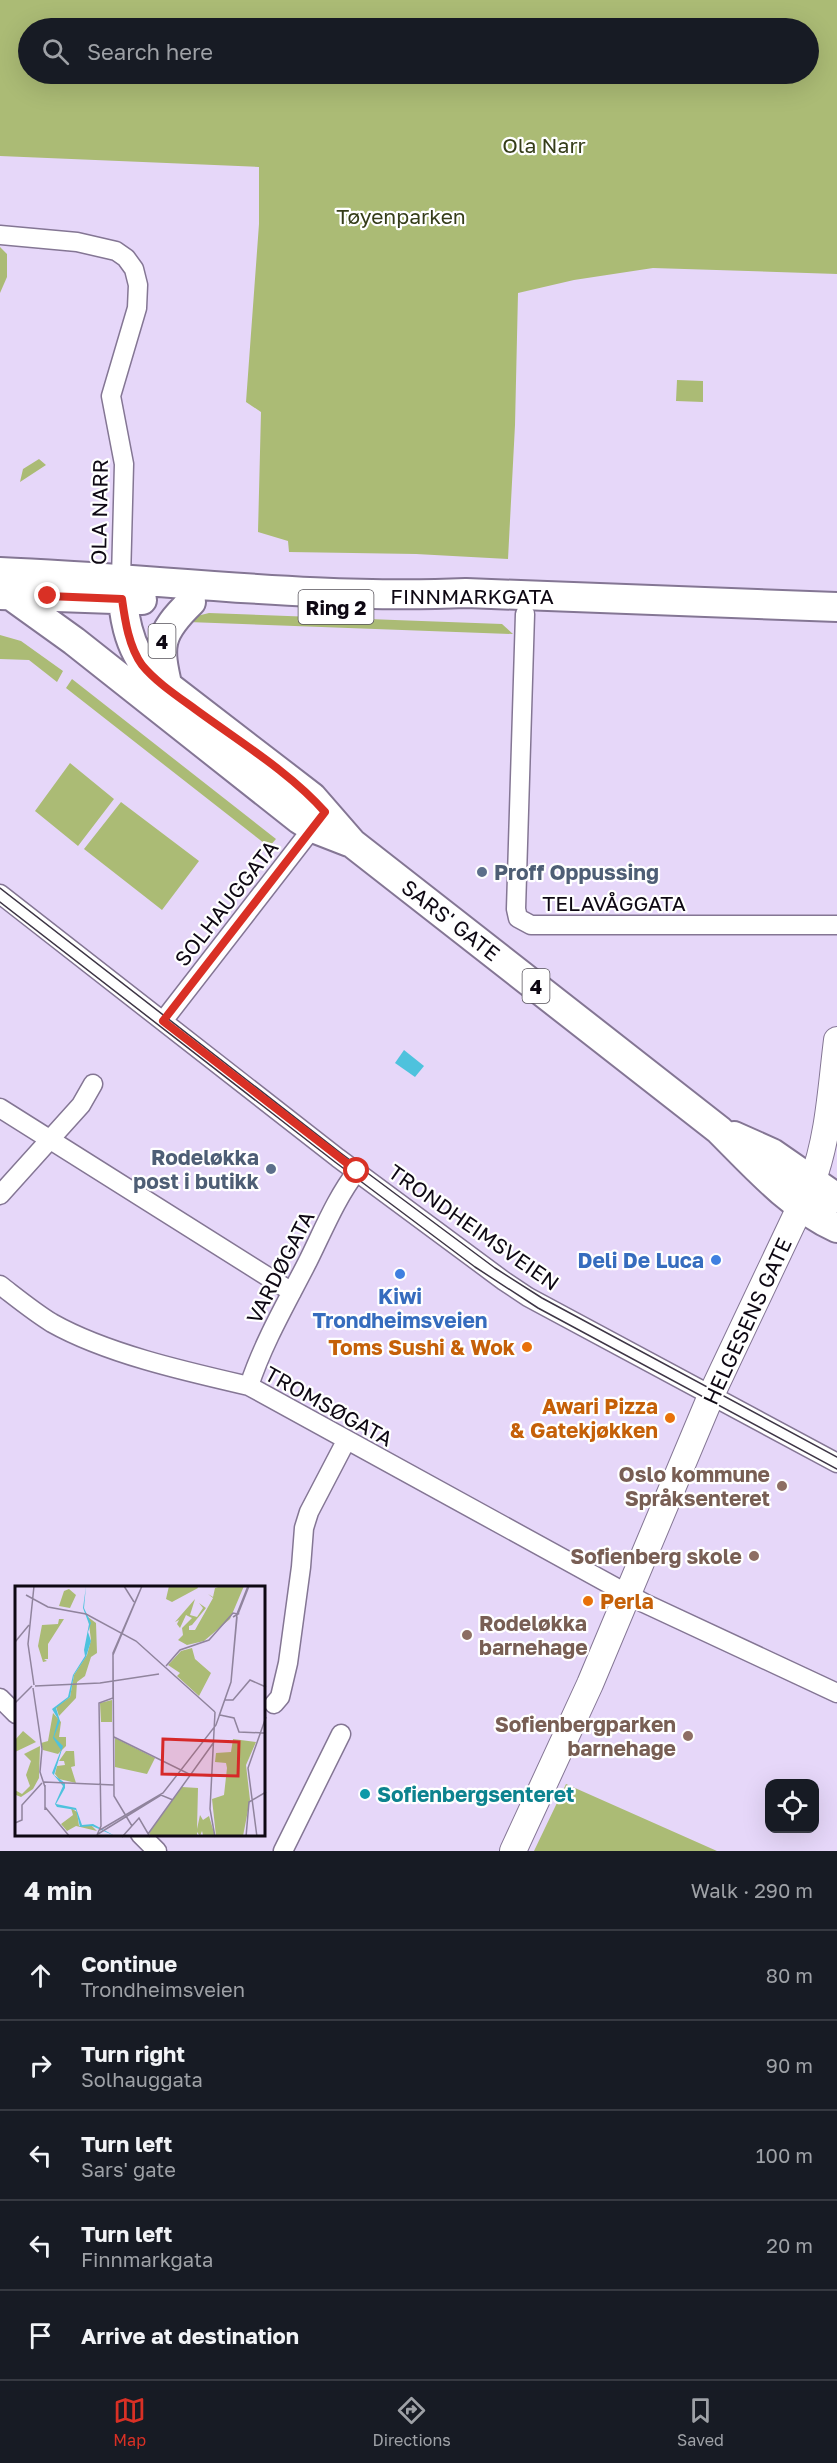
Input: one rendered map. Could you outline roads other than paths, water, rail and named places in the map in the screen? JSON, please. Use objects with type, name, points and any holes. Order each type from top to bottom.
[{"type":"main road","name":"FINNMARKGATA","points":[[3,587],[249,589],[405,596],[478,593],[837,607]]},
{"type":"main road","name":"SARS' GATE","points":[[3,587],[74,642],[352,843],[719,1130],[772,1154],[837,1228]]},
{"type":"main road","name":"FINNMARKGATA","points":[[122,589],[191,602],[837,625]]},
{"type":"main road","name":"SARS' GATE","points":[[122,589],[128,630],[142,664],[168,688],[302,789],[319,820]]},
{"type":"main road","name":"4","points":[[168,688],[161,643],[170,624],[191,602]]},
{"type":"main road","name":"SARS' GATE","points":[[807,1194],[837,1198]]},
{"type":"street","name":"OLA NARR","points":[[0,236],[77,242],[116,251],[126,258],[134,269],[138,285],[137,308],[111,396],[124,464],[122,589]]},
{"type":"street","name":"TELAVÅGGATA","points":[[525,614],[516,909],[518,918],[531,925],[837,925]]},
{"type":"street","name":"SOLHAUGGATA","points":[[163,1021],[319,820]]},
{"type":"street","name":"TRONDHEIMSVEIEN","points":[[0,894],[357,1171],[472,1258],[528,1297],[837,1463]]},
{"type":"street","name":"HELGESENS GATE","points":[[513,1851],[590,1684],[712,1395],[807,1194],[821,1159],[828,1123],[837,1040]]},
{"type":"street","points":[[0,1195],[81,1105],[93,1084]]},
{"type":"street","points":[[0,1108],[292,1292]]},
{"type":"street","name":"VARDØGATA","points":[[249,1386],[256,1363],[347,1184],[357,1171]]},
{"type":"street","name":"TROMSØGATA","points":[[0,1286],[52,1323],[90,1339],[191,1373],[249,1386],[627,1594]]},
{"type":"street","points":[[274,1704],[280,1697],[288,1663],[304,1528],[309,1512],[346,1441]]},
{"type":"street","points":[[627,1594],[685,1624],[837,1693]]},
{"type":"street","points":[[0,1698],[15,1713]]},
{"type":"street","points":[[283,1851],[341,1734]]},
{"type":"street","points":[[142,1836],[157,1851]]},
{"type":"water","points":[[404,1050],[424,1066],[415,1077],[395,1063]]},
{"type":"tram line","points":[[0,888],[342,1154],[495,1268],[542,1298],[837,1457]]},
{"type":"tram line","points":[[0,902],[335,1162],[475,1267],[538,1308],[837,1469]]},
{"type":"place","name":"Proff Oppussing","points":[[482,872]]},
{"type":"place","name":"Rodeløkka post i butikk","points":[[271,1169]]},
{"type":"place","name":"Deli De Luca","points":[[716,1260]]},
{"type":"place","name":"Kiwi Trondheimsveien","points":[[400,1274]]},
{"type":"place","name":"Toms Sushi & Wok","points":[[527,1347]]},
{"type":"place","name":"Awari Pizza & Gatekjøkken","points":[[670,1418]]},
{"type":"place","name":"Oslo kommune Språksenteret","points":[[782,1486]]},
{"type":"place","name":"Sofienberg skole","points":[[754,1556]]},
{"type":"place","name":"Perla","points":[[588,1601]]},
{"type":"place","name":"Rodeløkka barnehage","points":[[467,1635]]},
{"type":"place","name":"Sofienbergparken barnehage","points":[[688,1736]]},
{"type":"place","name":"Sofienbergsenteret","points":[[365,1794]]},
{"type":"park label","name":"Ola Narr","points":[[544,145]]},
{"type":"park label","name":"Tøyenparken","points":[[401,216]]}]
